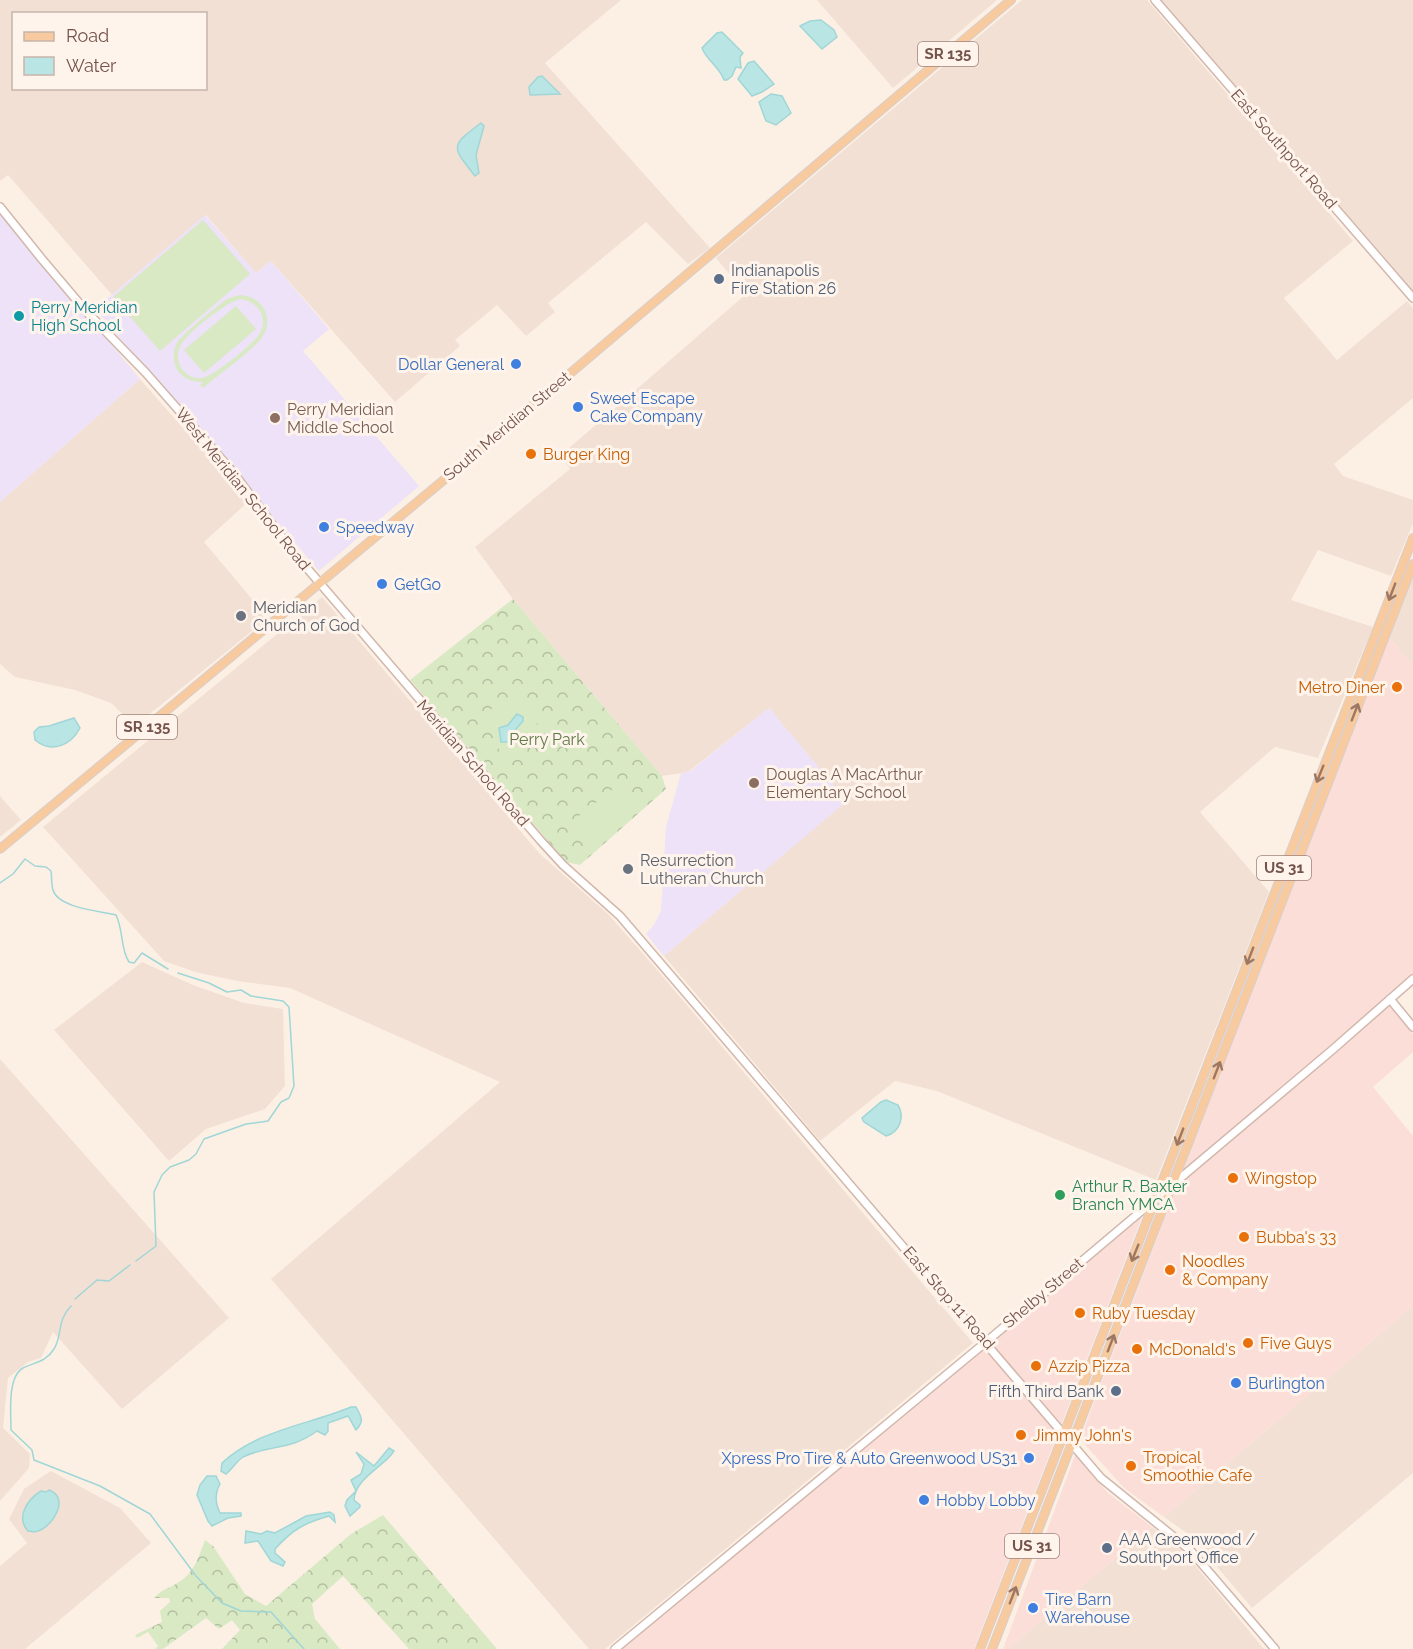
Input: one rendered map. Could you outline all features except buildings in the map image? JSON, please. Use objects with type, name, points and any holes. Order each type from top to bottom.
[{"type":"main road","name":"South Meridian Street","points":[[0,849],[494,438],[1011,0]]},
{"type":"main road","name":"East Southport Road","points":[[1155,0],[1413,298]]},
{"type":"main road","name":"West Meridian School Road","points":[[0,207],[85,310],[149,377],[227,465],[320,582]]},
{"type":"main road","name":"US 31","points":[[980,1649],[1413,538]]},
{"type":"main road","name":"US 31","points":[[992,1649],[1413,564]]},
{"type":"main road","name":"Meridian School Road","points":[[320,582],[547,849],[607,903],[636,934]]},
{"type":"main road","name":"East Stop 11 Road","points":[[636,934],[1071,1443],[1114,1490],[1194,1554],[1275,1649]]},
{"type":"main road","name":"Shelby Street","points":[[615,1649],[986,1342],[1413,979]]},
{"type":"main road","points":[[1390,999],[1413,1027]]},
{"type":"shaded area","points":[[0,0],[621,0],[545,63],[710,248],[688,264],[646,222],[548,303],[555,312],[526,336],[497,305],[455,340],[460,346],[395,402],[271,261],[256,273],[206,215],[112,295],[8,175],[0,181]]},
{"type":"shaded area","points":[[817,0],[997,0],[893,88]]},
{"type":"shaded area","points":[[1022,0],[1147,0],[1353,241],[1284,298],[1337,360],[1407,301],[1413,308],[1413,398],[1334,464],[1343,476],[1413,500],[1413,523],[1391,576],[1318,550],[1291,600],[1373,627],[1318,758],[1275,747],[1200,812],[1269,892],[1156,1180],[937,1091],[895,1081],[820,1141],[664,956],[846,801],[769,708],[688,772],[662,776],[513,599],[475,547],[570,469],[560,456],[746,294],[716,258]]},
{"type":"shaded area","points":[[1160,0],[1413,0],[1413,290]]},
{"type":"shaded area","name":"Perry Meridian High School","points":[[0,210],[140,379],[0,502]]},
{"type":"shaded area","name":"Perry Meridian Middle School","points":[[205,215],[256,273],[271,261],[329,329],[303,351],[419,486],[319,571],[95,309]]},
{"type":"shaded area","points":[[140,379],[248,502],[204,542],[268,618],[135,726],[111,703],[75,690],[15,677],[0,664],[0,502]]},
{"type":"shaded area","points":[[1413,576],[1413,665],[1388,636]]},
{"type":"shaded area","points":[[322,597],[539,853],[608,914],[653,965],[973,1343],[605,1649],[589,1649],[271,1279],[500,1082],[290,988],[237,981],[195,972],[164,961],[43,827]]},
{"type":"shaded area","points":[[1388,636],[1413,665],[1413,974],[1384,998],[1413,1034],[1413,1052],[1373,1087],[1413,1136],[1413,1306],[1164,1517],[1124,1488],[1080,1439]]},
{"type":"shaded area","points":[[769,708],[847,801],[664,956],[646,934],[661,911],[666,827],[681,773],[689,772]]},
{"type":"shaded area","points":[[0,796],[21,820],[0,837]]},
{"type":"shaded area","points":[[142,962],[193,985],[244,1003],[283,1009],[285,1086],[265,1109],[206,1129],[169,1161],[54,1030]]},
{"type":"shaded area","points":[[0,1059],[229,1318],[122,1409],[53,1332],[41,1358],[28,1362],[8,1378],[3,1428],[30,1454],[29,1468],[0,1501]]},
{"type":"shaded area","points":[[1142,1217],[974,1649],[623,1649]]},
{"type":"shaded area","points":[[1413,1306],[1413,1473],[1252,1608],[1191,1536],[1164,1517]]},
{"type":"shaded area","points":[[1075,1455],[1107,1492],[1152,1527],[1008,1649],[1003,1649]]},
{"type":"shaded area","points":[[51,1471],[120,1508],[151,1543],[25,1649],[0,1649],[0,1566],[27,1543],[9,1519],[24,1489]]},
{"type":"shaded area","points":[[1152,1527],[1186,1554],[1264,1649],[1008,1649]]},
{"type":"green space","points":[[203,220],[250,274],[160,351],[113,297]]},
{"type":"green space","points":[[239,295],[251,297],[262,306],[267,319],[265,333],[252,348],[203,388],[200,385],[203,382],[189,379],[178,371],[174,357],[175,346],[208,314],[227,299]],"holes":[[[241,299],[256,306],[262,316],[262,327],[257,338],[215,372],[202,378],[186,374],[178,358],[183,341],[226,306]]]},
{"type":"green space","points":[[236,306],[256,329],[204,373],[184,350]]},
{"type":"green space","name":"Perry Park","points":[[513,599],[662,776],[666,789],[580,865],[566,862],[410,680]]},
{"type":"green space","points":[[522,696],[534,709],[532,712],[539,722],[525,732],[524,752],[505,756],[501,754],[490,723],[484,724],[479,719],[505,698],[510,704]]},
{"type":"green space","points":[[617,786],[634,806],[589,845],[571,822]]},
{"type":"green space","points":[[383,1515],[497,1649],[409,1649],[343,1576],[312,1604],[315,1619],[340,1649],[222,1649],[240,1630],[232,1620],[219,1629],[206,1618],[163,1649],[155,1649],[158,1646],[148,1632],[137,1638],[135,1635],[162,1622],[160,1611],[170,1602],[169,1598],[154,1598],[189,1574],[205,1540],[213,1546],[245,1594],[266,1606],[351,1534]]},
{"type":"water","points":[[821,20],[834,30],[837,37],[822,49],[800,26],[810,21]]},
{"type":"water","points":[[722,32],[743,53],[740,57],[741,68],[736,67],[732,76],[727,80],[724,80],[702,48],[717,33]]},
{"type":"water","points":[[754,61],[774,84],[752,96],[738,79],[748,63]]},
{"type":"water","points":[[542,76],[560,94],[530,95],[529,87],[538,77]]},
{"type":"water","points":[[771,94],[782,96],[791,113],[776,125],[766,121],[759,102]]},
{"type":"water","points":[[481,123],[484,126],[476,155],[479,173],[475,176],[457,147],[463,137]]},
{"type":"water","points":[[517,714],[523,717],[523,721],[516,729],[517,742],[501,742],[499,728],[508,725]]},
{"type":"water","points":[[74,718],[80,728],[66,743],[54,747],[35,740],[34,732],[39,727]]},
{"type":"water","points":[[886,1100],[898,1105],[901,1119],[898,1128],[886,1136],[864,1122],[862,1118]]},
{"type":"water","points":[[356,1407],[361,1418],[356,1430],[348,1416],[328,1423],[328,1431],[325,1435],[317,1431],[298,1442],[253,1453],[243,1457],[226,1474],[221,1471],[222,1463],[251,1443],[284,1429]]},
{"type":"water","points":[[389,1448],[394,1451],[391,1455],[359,1486],[354,1500],[360,1507],[350,1516],[345,1506],[347,1500],[356,1491],[351,1480],[361,1474],[364,1464],[356,1452],[374,1466]]},
{"type":"water","points":[[207,1476],[216,1476],[220,1484],[216,1498],[220,1513],[241,1513],[241,1516],[228,1518],[212,1526],[197,1495],[200,1485]]},
{"type":"water","points":[[49,1490],[59,1499],[57,1512],[49,1524],[43,1528],[36,1532],[28,1531],[24,1526],[23,1514],[28,1503],[36,1494]]},
{"type":"water","points":[[330,1512],[334,1515],[335,1522],[329,1516],[312,1521],[293,1532],[275,1549],[275,1553],[285,1562],[283,1566],[271,1561],[258,1541],[245,1543],[246,1531],[261,1534],[267,1531],[275,1533],[306,1516]]},
{"type":"waterway","points":[[0,883],[13,874],[25,859],[35,866],[46,867],[51,871],[53,890],[56,896],[63,901],[80,908],[116,915],[124,951],[129,962],[134,963],[142,953],[168,969]]},
{"type":"waterway","points":[[136,1261],[156,1246],[154,1192],[162,1175],[170,1167],[189,1160],[196,1154],[204,1139],[246,1124],[268,1121],[281,1102],[289,1098],[294,1086],[289,1007],[283,1001],[251,996],[241,990],[227,992],[209,983],[178,973]]},
{"type":"waterway","points":[[75,1299],[97,1280],[109,1281],[130,1265]]},
{"type":"waterway","points":[[71,1306],[63,1318],[57,1342],[51,1353],[44,1359],[23,1368],[14,1379],[11,1396],[11,1430],[32,1450],[34,1460],[100,1486],[150,1514],[196,1576],[222,1603],[241,1611],[271,1612],[304,1649]]},
{"type":"place","name":"Indianapolis Fire Station 26","points":[[719,279]]},
{"type":"place","name":"Perry Meridian High School","points":[[19,316]]},
{"type":"place","name":"Dollar General","points":[[516,364]]},
{"type":"place","name":"Sweet Escape Cake Company","points":[[578,407]]},
{"type":"place","name":"Perry Meridian Middle School","points":[[275,418]]},
{"type":"place","name":"Burger King","points":[[531,454]]},
{"type":"place","name":"Speedway","points":[[324,527]]},
{"type":"place","name":"GetGo","points":[[382,584]]},
{"type":"place","name":"Meridian Church of God","points":[[241,616]]},
{"type":"place","name":"Metro Diner","points":[[1397,687]]},
{"type":"place","name":"Douglas A MacArthur Elementary School","points":[[754,783]]},
{"type":"place","name":"Resurrection Lutheran Church","points":[[628,869]]},
{"type":"place","name":"Wingstop","points":[[1233,1178]]},
{"type":"place","name":"Arthur R. Baxter Branch YMCA","points":[[1060,1195]]},
{"type":"place","name":"Bubba's 33","points":[[1244,1237]]},
{"type":"place","name":"Noodles & Company","points":[[1170,1270]]},
{"type":"place","name":"Ruby Tuesday","points":[[1080,1313]]},
{"type":"place","name":"Five Guys","points":[[1248,1343]]},
{"type":"place","name":"McDonald's","points":[[1137,1349]]},
{"type":"place","name":"Azzip Pizza","points":[[1036,1366]]},
{"type":"place","name":"Burlington","points":[[1236,1383]]},
{"type":"place","name":"Fifth Third Bank","points":[[1116,1391]]},
{"type":"place","name":"Jimmy John's","points":[[1021,1435]]},
{"type":"place","name":"Xpress Pro Tire & Auto Greenwood US31","points":[[1029,1458]]},
{"type":"place","name":"Tropical Smoothie Cafe","points":[[1131,1466]]},
{"type":"place","name":"Hobby Lobby","points":[[924,1500]]},
{"type":"place","name":"AAA Greenwood / Southport Office","points":[[1107,1548]]},
{"type":"place","name":"Tire Barn Warehouse","points":[[1033,1608]]}]
